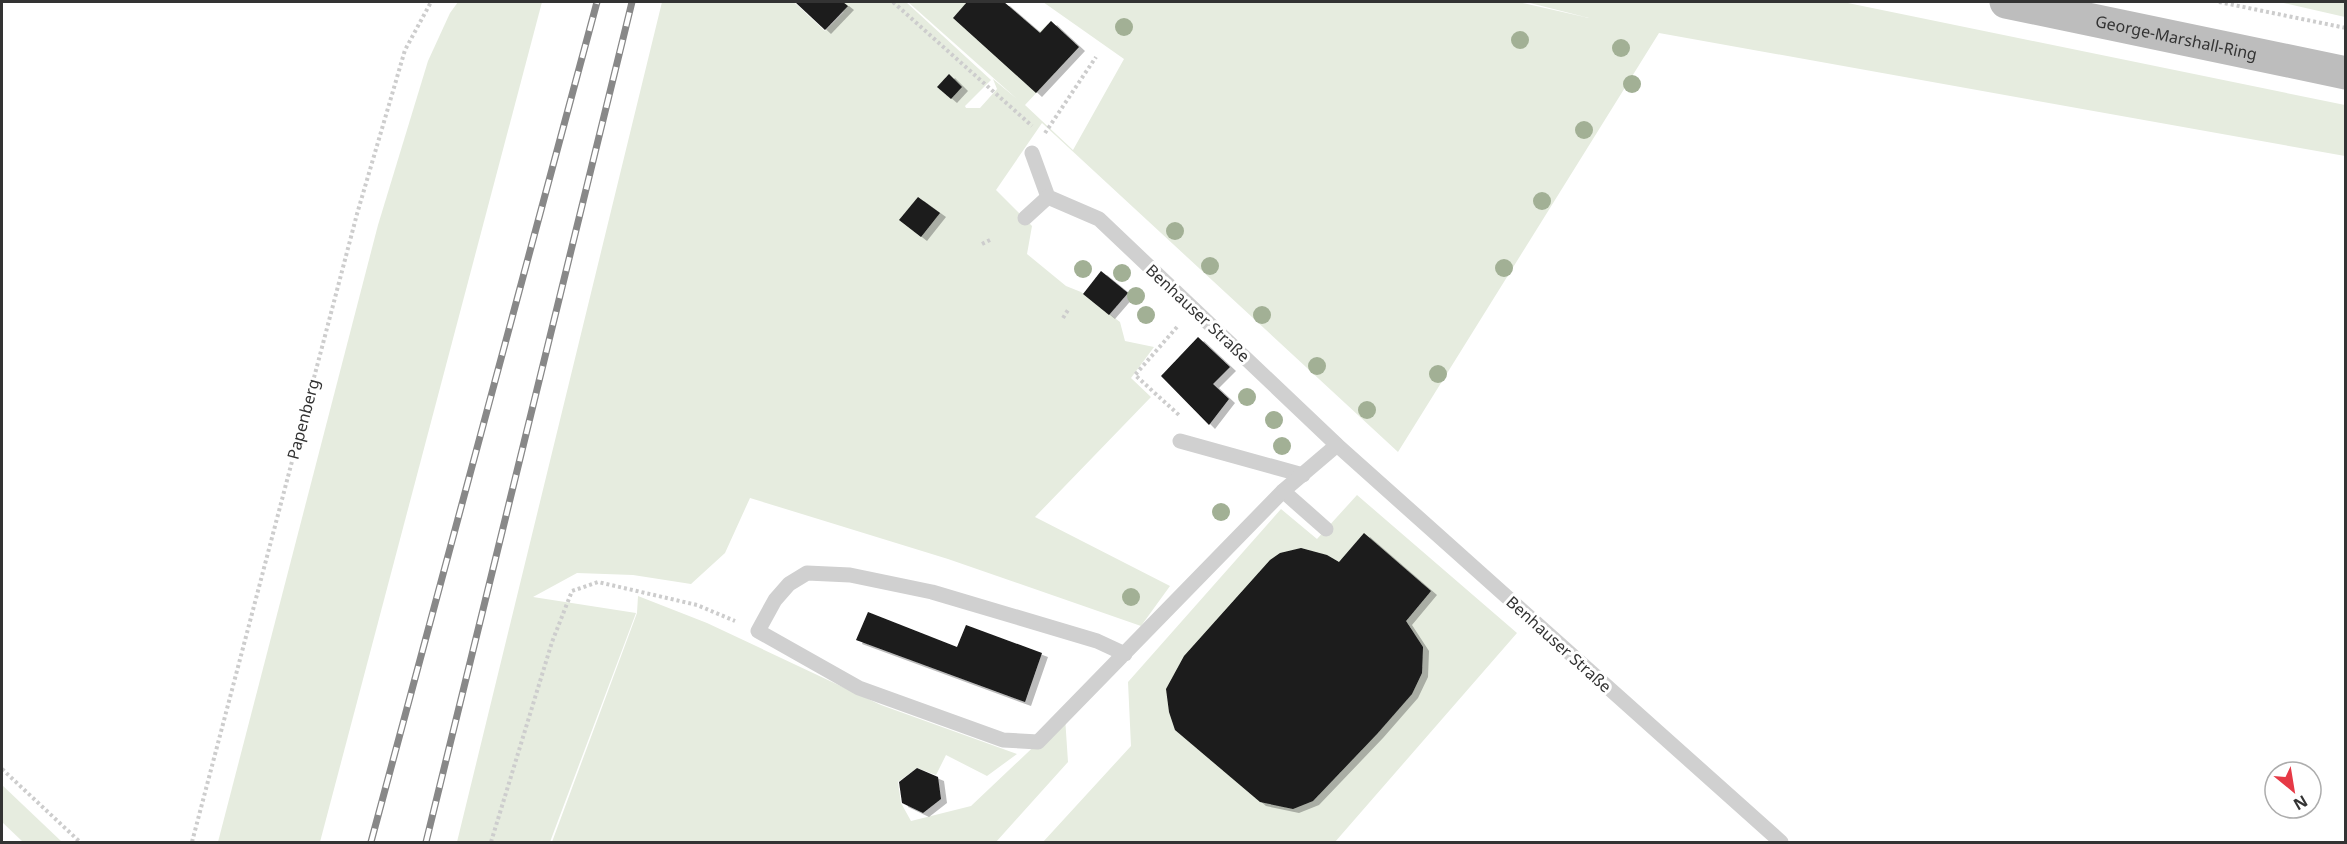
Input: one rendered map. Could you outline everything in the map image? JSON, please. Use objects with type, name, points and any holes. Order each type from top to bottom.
[{"type":"main road","name":"George-Marshall-Ring","points":[[2006,2],[2346,73]]},
{"type":"lane","points":[[1025,218],[1048,197],[1032,153]]},
{"type":"lane","name":"Benhauser Straße","points":[[1048,197],[1099,219],[1338,445],[1780,843]]},
{"type":"lane","points":[[1186,443],[1303,475]]},
{"type":"lane","points":[[1125,654],[1097,641],[932,592],[850,575],[807,573],[789,584],[775,600],[758,631],[859,688],[1003,740],[1038,742],[1125,654],[1283,491],[1338,445]]},
{"type":"lane","points":[[1283,491],[1326,529]]},
{"type":"path","name":"Papenberg","points":[[192,843],[357,214],[405,50],[431,2]]},
{"type":"path","points":[[893,2],[1037,131]]},
{"type":"path","points":[[2219,2],[2346,28]]},
{"type":"path","points":[[1032,153],[1096,57]]},
{"type":"path","points":[[982,244],[990,240]]},
{"type":"path","points":[[1186,443],[1193,428],[1135,375],[1194,309]]},
{"type":"path","points":[[1063,318],[1068,310]]},
{"type":"path","points":[[491,843],[552,642],[572,591],[598,582],[698,604],[758,631]]},
{"type":"path","points":[[2,770],[80,843]]},
{"type":"shaded area","points":[[458,2],[542,2],[320,842],[218,842],[378,225],[428,61],[450,13]]},
{"type":"shaded area","points":[[662,2],[794,2],[825,31],[844,12],[812,2],[906,2],[991,80],[965,106],[966,108],[980,108],[997,89],[993,79],[1017,99],[908,2],[1004,2],[1039,32],[1051,21],[1079,47],[1025,105],[1073,150],[1124,59],[1043,2],[1518,2],[1589,18],[1526,2],[1843,2],[2345,105],[2345,156],[1659,33],[1398,452],[1042,123],[996,190],[1032,226],[1027,254],[1066,286],[1081,292],[1120,322],[1125,341],[1154,347],[1131,378],[1151,397],[1035,517],[1170,586],[1141,626],[948,559],[750,498],[725,553],[691,584],[633,575],[577,573],[533,597],[636,613],[550,842],[457,842]]},
{"type":"shaded area","points":[[2279,2],[2345,2],[2345,17]]},
{"type":"shaded area","points":[[1357,495],[1517,633],[1335,842],[1043,842],[1131,746],[1128,682],[1281,509],[1317,539]]},
{"type":"shaded area","points":[[638,596],[707,623],[881,705],[1017,754],[987,776],[946,755],[936,775],[917,768],[898,782],[901,803],[911,821],[971,806],[1065,717],[1068,762],[996,842],[552,842],[637,613]]},
{"type":"shaded area","points":[[2,785],[62,842],[23,842],[2,822]]},
{"type":"building","points":[[795,2],[843,2],[848,6],[825,30]]},
{"type":"building","points":[[967,2],[1004,2],[1040,33],[1051,21],[1079,47],[1036,93],[953,18]]},
{"type":"building","points":[[949,74],[962,87],[951,99],[937,87]]},
{"type":"building","points":[[918,197],[940,213],[921,237],[899,220]]},
{"type":"building","points":[[1101,271],[1128,293],[1109,315],[1083,294]]},
{"type":"building","points":[[1198,337],[1230,367],[1213,384],[1229,399],[1209,425],[1161,376]]},
{"type":"building","points":[[1364,533],[1431,591],[1406,621],[1423,647],[1422,673],[1412,694],[1313,801],[1293,809],[1260,802],[1175,730],[1169,712],[1166,689],[1184,656],[1270,560],[1280,553],[1301,548],[1327,555],[1339,562]]},
{"type":"building","points":[[868,612],[957,647],[966,625],[1042,653],[1025,702],[856,640]]},
{"type":"building","points":[[917,768],[938,777],[941,799],[923,813],[902,803],[899,782]]},
{"type":"railway","points":[[371,842],[597,2]]},
{"type":"railway","points":[[426,842],[632,2]]}]
